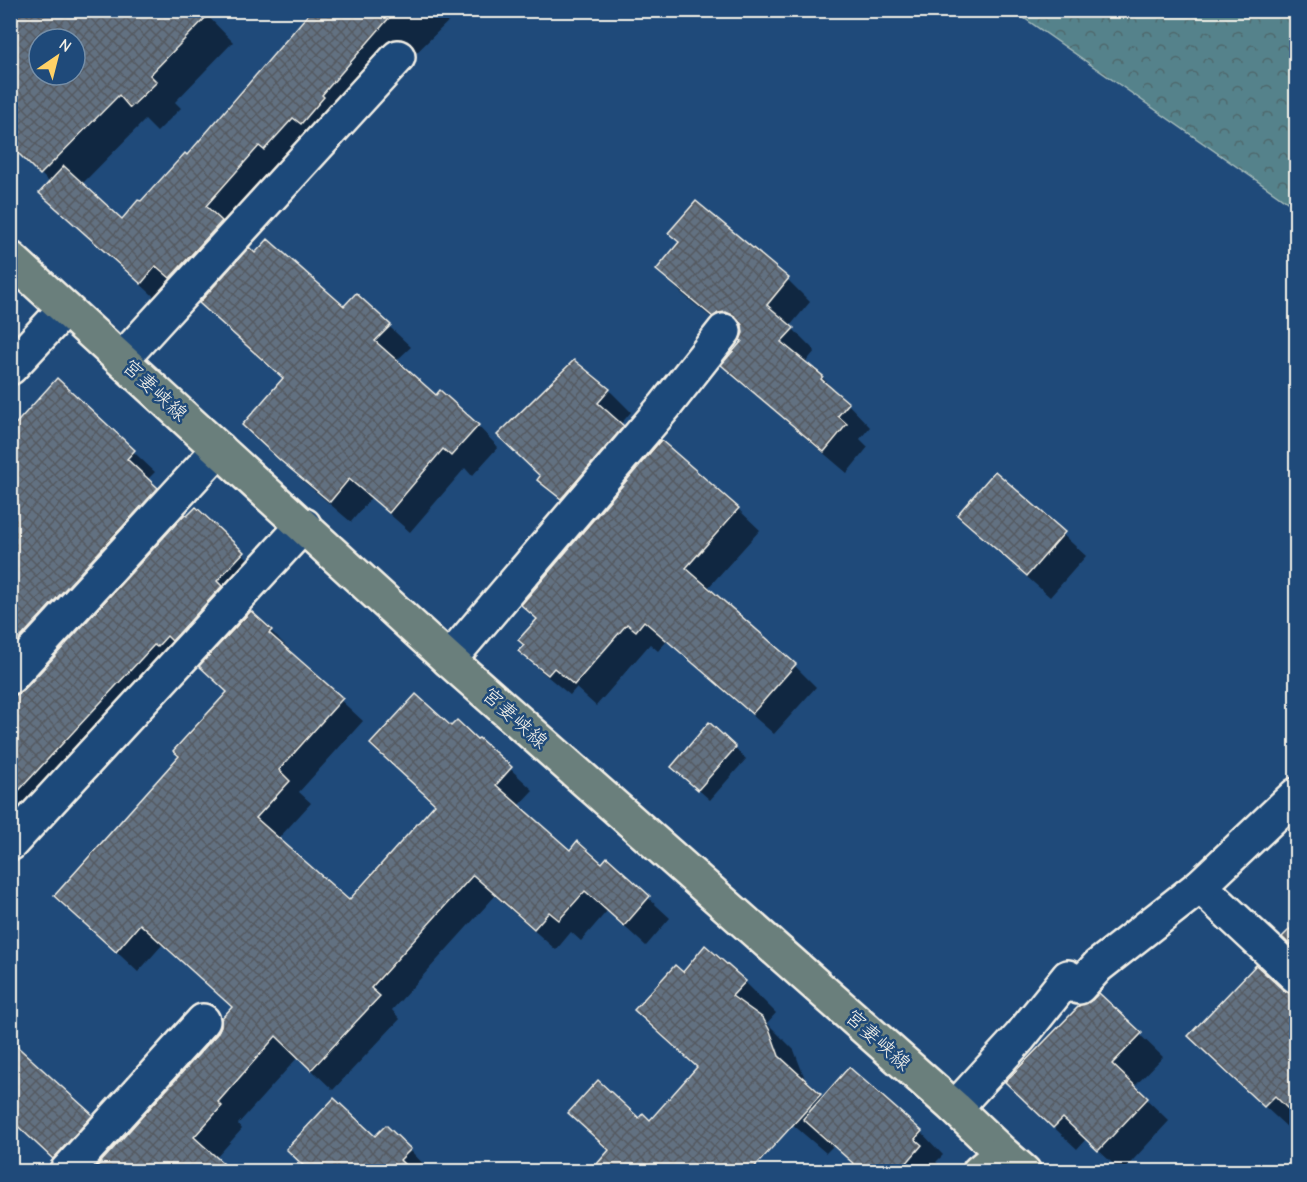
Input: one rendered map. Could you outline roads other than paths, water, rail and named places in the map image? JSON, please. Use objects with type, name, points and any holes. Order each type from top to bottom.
[{"type":"main road","name":"宮妻峡線","points":[[10,258],[449,660],[956,1108],[1002,1165]]},
{"type":"street","points":[[122,359],[398,57]]},
{"type":"street","points":[[10,368],[65,309]]},
{"type":"street","points":[[449,660],[665,406],[724,331]]},
{"type":"street","points":[[10,677],[219,449]]},
{"type":"street","points":[[10,844],[304,525]]},
{"type":"street","points":[[956,1108],[1020,1036],[1068,977],[1079,987],[1098,966],[1200,886],[1296,795]]},
{"type":"street","points":[[1200,886],[1296,976]]},
{"type":"street","points":[[66,1172],[203,1021]]}]
